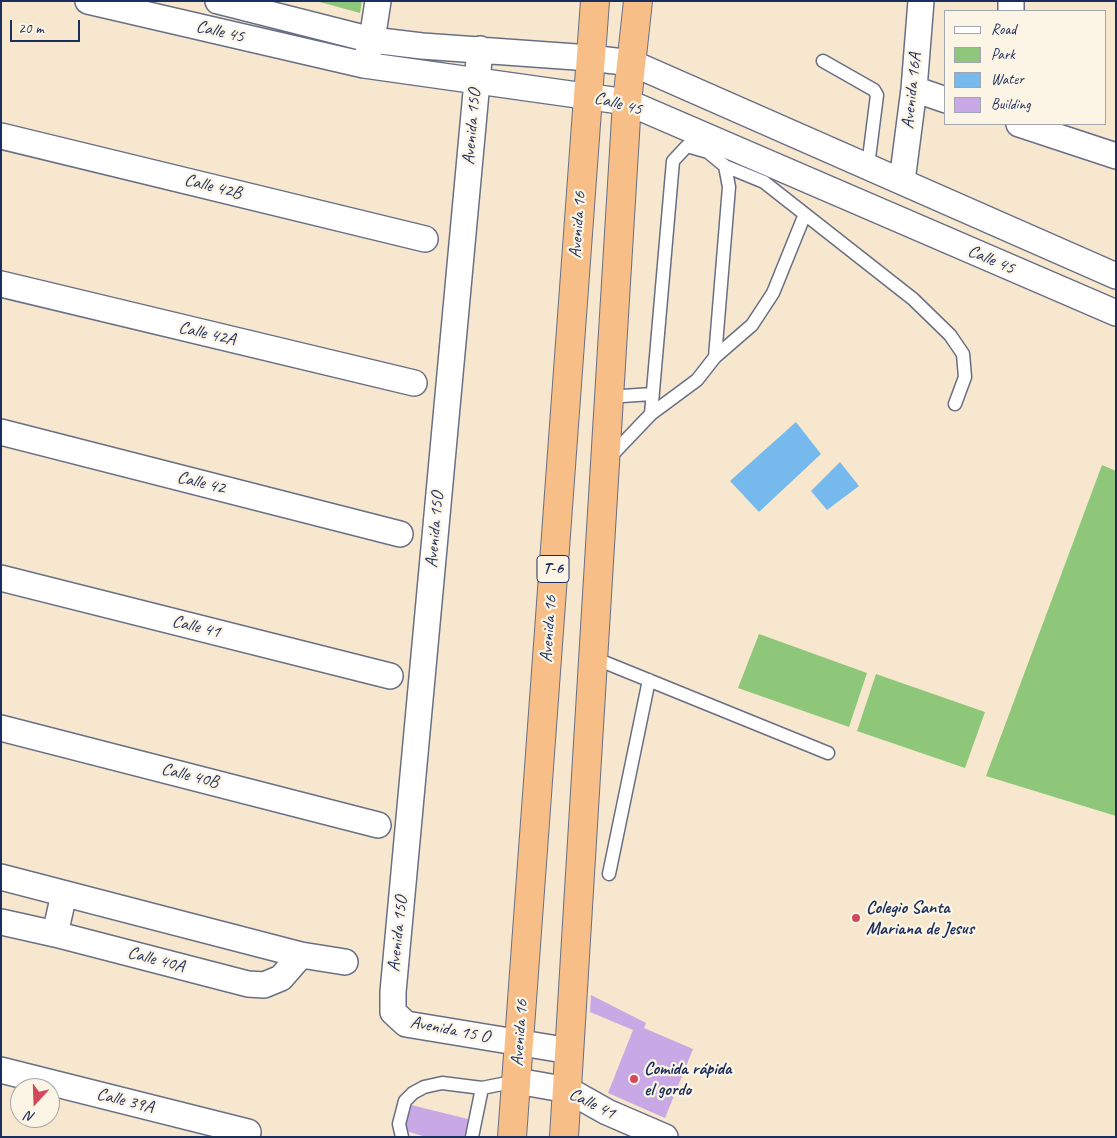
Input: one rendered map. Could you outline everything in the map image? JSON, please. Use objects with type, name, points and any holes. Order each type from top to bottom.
[{"type":"highway","name":"Avenida 16","points":[[512,1137],[595,1]]},
{"type":"highway","points":[[564,1137],[628,102],[638,1]]},
{"type":"street","name":"Calle 45","points":[[88,1],[364,65],[628,102],[1116,313]]},
{"type":"street","name":"Calle 45","points":[[218,1],[372,40],[422,46],[480,49],[632,63],[1116,276]]},
{"type":"street","points":[[364,65],[372,40],[378,1]]},
{"type":"street","name":"Avenida 16A","points":[[902,181],[914,89],[922,1]]},
{"type":"street","name":"Avenida 15O","points":[[393,1012],[393,992],[480,49]]},
{"type":"street","points":[[914,89],[944,99]]},
{"type":"street","points":[[1022,125],[1116,156]]},
{"type":"street","name":"Calle 42B","points":[[1,136],[425,238]]},
{"type":"street","name":"Calle 42A","points":[[1,284],[414,383]]},
{"type":"street","name":"Calle 42","points":[[1,432],[400,534]]},
{"type":"street","name":"Calle 41","points":[[1,578],[390,676]]},
{"type":"street","name":"Calle 40B","points":[[1,728],[378,825]]},
{"type":"street","points":[[1,877],[302,955],[345,962]]},
{"type":"street","points":[[55,934],[64,894]]},
{"type":"street","name":"Calle 40A","points":[[1,922],[55,934],[248,984],[264,985],[281,978],[302,955]]},
{"type":"street","name":"Avenida 15 O","points":[[393,1012],[406,1024],[570,1052]]},
{"type":"street","name":"Calle 39A","points":[[1,1070],[248,1132]]},
{"type":"street","name":"Calle 41","points":[[517,1081],[568,1090],[607,1112],[665,1137]]},
{"type":"lane","points":[[823,61],[874,90],[876,95],[868,166]]},
{"type":"lane","points":[[651,414],[673,161],[687,146],[708,152],[725,166],[764,182],[913,299],[950,335],[963,354],[965,377],[955,404]]},
{"type":"lane","points":[[715,357],[729,188],[725,166]]},
{"type":"lane","points":[[606,461],[651,414],[697,380],[715,357],[752,325],[773,293],[805,214]]},
{"type":"lane","points":[[610,399],[622,396],[652,394]]},
{"type":"lane","points":[[594,658],[828,753]]},
{"type":"lane","points":[[609,874],[649,680]]},
{"type":"lane","points":[[402,1137],[399,1124],[404,1101],[424,1087],[442,1083],[482,1088],[517,1081]]},
{"type":"lane","points":[[472,1137],[482,1088]]},
{"type":"green space","points":[[316,1],[362,1],[360,13]]},
{"type":"green space","points":[[1102,465],[1116,471],[1116,816],[986,776]]},
{"type":"green space","points":[[759,634],[867,673],[849,727],[738,688]]},
{"type":"green space","points":[[876,674],[985,712],[965,768],[857,731]]},
{"type":"water","points":[[796,422],[821,454],[759,512],[730,481]]},
{"type":"water","points":[[840,462],[859,486],[827,510],[811,491]]},
{"type":"building","points":[[591,995],[646,1023],[644,1028],[693,1049],[665,1118],[608,1093],[633,1030],[590,1012]]},
{"type":"building","points":[[399,1102],[472,1120],[468,1137],[426,1137],[393,1127]]},
{"type":"place","name":"Colegio Santa Mariana de Jesus","points":[[856,918]]},
{"type":"place","name":"Comida rápida el gordo","points":[[634,1079]]}]
